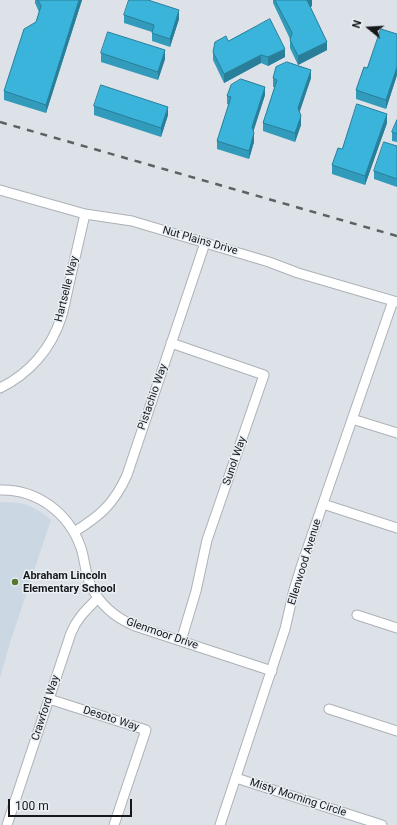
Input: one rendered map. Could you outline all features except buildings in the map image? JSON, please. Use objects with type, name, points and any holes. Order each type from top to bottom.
[{"type":"street","name":"Nut Plains Drive","points":[[0,190],[85,214],[132,221],[395,302]]},
{"type":"street","name":"Hartselle Way","points":[[0,388],[13,381],[29,369],[43,353],[54,336],[62,317],[85,214]]},
{"type":"street","name":"Pistachio Way","points":[[74,532],[104,511],[111,504],[122,487],[205,243]]},
{"type":"street","name":"Ellenwood Avenue","points":[[220,825],[286,629],[294,590],[301,567],[352,419],[395,302]]},
{"type":"street","name":"Sunol Way","points":[[171,343],[264,375],[207,540],[196,591],[181,641]]},
{"type":"street","points":[[352,419],[397,433]]},
{"type":"street","name":"Glenmoor Drive","points":[[0,490],[25,493],[43,500],[65,519],[74,532],[82,550],[88,577],[98,598],[111,612],[126,622],[272,671]]},
{"type":"street","points":[[323,504],[397,528]]},
{"type":"street","name":"Crawford Way","points":[[7,825],[75,625],[85,610],[98,598]]},
{"type":"street","points":[[357,615],[397,628]]},
{"type":"street","name":"Desoto Way","points":[[49,699],[146,730],[114,825]]},
{"type":"street","points":[[329,709],[397,731]]},
{"type":"street","name":"Misty Morning Circle","points":[[236,778],[382,825]]},
{"type":"shaded area","name":"Abraham Lincoln Elementary School","points":[[0,502],[20,503],[30,506],[51,520],[10,643],[0,678]]},
{"type":"railway","points":[[0,122],[397,236]]},
{"type":"place","name":"Abraham Lincoln Elementary School","points":[[15,582]]}]
